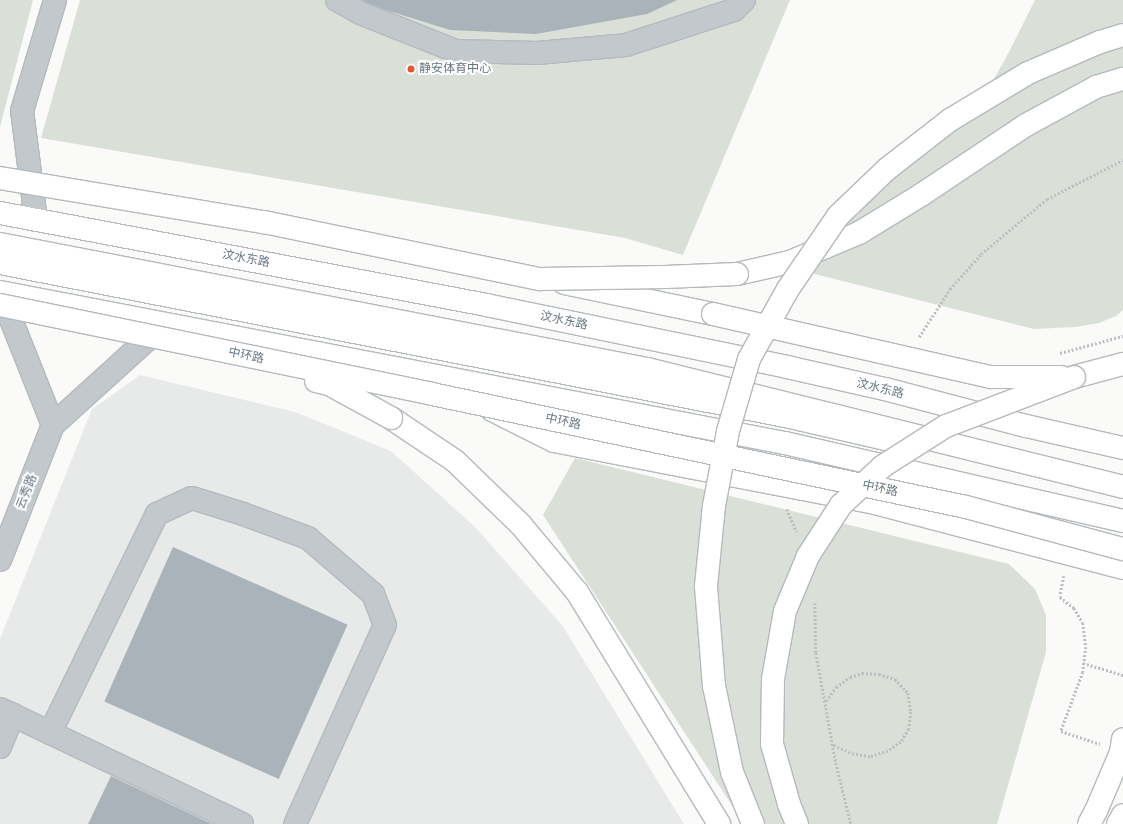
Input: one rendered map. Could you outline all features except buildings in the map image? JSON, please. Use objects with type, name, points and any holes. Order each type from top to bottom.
[{"type":"main road","points":[[753,824],[732,772],[714,686],[706,586],[714,506],[728,431],[748,359],[788,289],[838,216],[887,169],[950,120],[1028,73],[1100,42],[1123,35]]},
{"type":"main road","points":[[540,279],[736,274],[790,262],[859,233],[921,195],[1026,124],[1096,88],[1123,79]]},
{"type":"main road","points":[[0,178],[264,222],[713,314],[991,377],[1074,378]]},
{"type":"main road","name":"汶水东路","points":[[0,213],[486,305],[787,367],[885,389],[1026,426],[1123,448]]},
{"type":"main road","points":[[0,244],[647,369],[1123,487]]},
{"type":"main road","points":[[0,263],[790,417],[1123,494]]},
{"type":"main road","points":[[0,292],[785,443],[1123,521]]},
{"type":"main road","name":"中环路","points":[[0,305],[966,507],[1123,549]]},
{"type":"main road","points":[[0,314],[329,384],[391,418],[455,461],[521,525],[577,592],[719,824]]},
{"type":"main road","points":[[797,824],[789,804],[772,744],[773,679],[786,611],[808,556],[841,505],[883,466],[946,426],[1074,378],[1123,364]]},
{"type":"main road","points":[[412,371],[554,441],[875,503],[1123,568]]},
{"type":"main road","points":[[1089,824],[1096,811],[1122,745]]},
{"type":"main road","points":[[1118,824],[1123,815]]},
{"type":"street","points":[[36,220],[22,111],[55,0]]},
{"type":"street","points":[[337,0],[360,13],[456,51],[537,54],[626,45],[734,10],[744,0]]},
{"type":"street","points":[[0,292],[53,425],[165,323]]},
{"type":"street","name":"云秀路","points":[[0,560],[53,425]]},
{"type":"street","points":[[50,733],[157,514],[192,498],[243,514],[308,538],[373,594],[385,625],[295,824]]},
{"type":"street","points":[[0,747],[6,712],[242,824]]},
{"type":"path","points":[[915,342],[950,289],[981,254],[1047,199],[1123,160]]},
{"type":"path","points":[[777,484],[798,535]]},
{"type":"path","points":[[1068,554],[1060,597],[1074,608],[1083,624],[1086,647],[1083,672],[1061,731],[1122,745]]},
{"type":"path","points":[[814,602],[816,653],[833,744],[851,824]]},
{"type":"path","points":[[1083,663],[1123,675]]},
{"type":"path","points":[[825,702],[836,687],[850,677],[862,673],[879,674],[895,679],[908,693],[911,712],[909,729],[901,742],[888,751],[870,757],[850,753],[833,744]]},
{"type":"shaded area","points":[[0,0],[33,0],[0,127]]},
{"type":"shaded area","name":"静安体育中心","points":[[80,0],[790,0],[683,255],[625,238],[41,138]]},
{"type":"shaded area","points":[[1035,0],[1123,0],[1123,310],[1116,316],[1099,323],[1075,327],[1034,329],[803,271],[894,174],[977,110],[1010,50]]},
{"type":"shaded area","points":[[140,375],[295,412],[391,451],[475,527],[562,625],[684,824],[0,824],[0,639],[92,409]]},
{"type":"shaded area","points":[[575,458],[1009,564],[1035,589],[1046,615],[1046,652],[997,824],[744,824],[543,515]]},
{"type":"place","name":"静安体育中心","points":[[411,69]]}]
